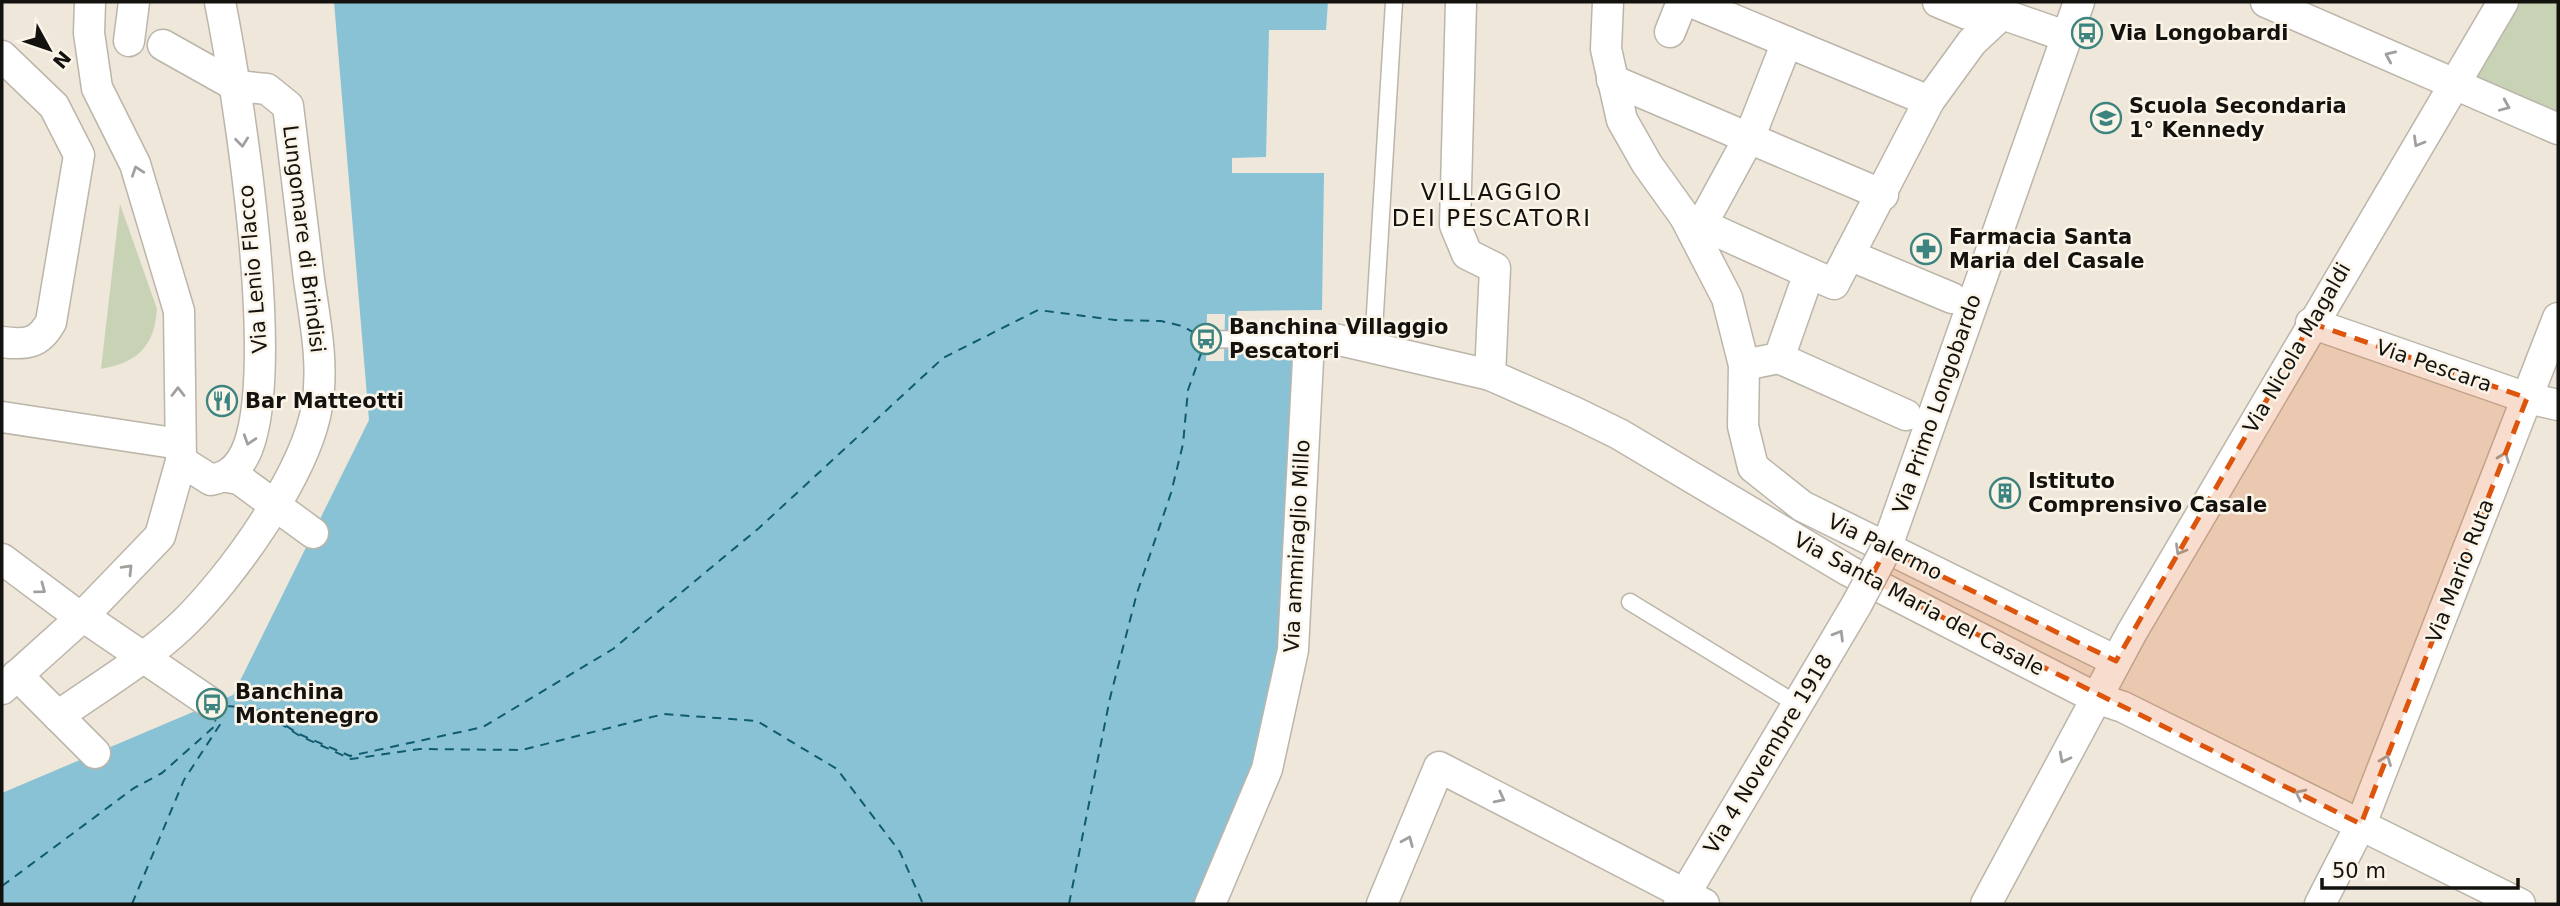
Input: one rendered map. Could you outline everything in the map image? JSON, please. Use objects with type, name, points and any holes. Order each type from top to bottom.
[{"type":"street","points":[[90,2],[89,33],[97,88],[135,164],[179,311],[180,452],[160,536],[84,619],[10,682],[58,716],[95,753]]},
{"type":"street","points":[[129,41],[134,2]]},
{"type":"street","name":"Via Lenio Flacco","points":[[220,2],[236,86],[262,350],[251,439],[242,461],[227,477]]},
{"type":"street","points":[[1461,2],[1455,225],[1467,254],[1495,268],[1490,376]]},
{"type":"street","name":"Via Palermo","points":[[1608,2],[1605,36],[1622,120],[1647,164],[1693,220],[1727,298],[1744,365],[1743,426],[1753,467],[1802,506],[2116,661]]},
{"type":"street","points":[[1670,32],[1682,2]]},
{"type":"street","points":[[1691,2],[1929,102]]},
{"type":"street","points":[[1938,2],[1967,14],[1997,8],[2068,37]]},
{"type":"street","name":"Via Primo Longobardo","points":[[1857,604],[1886,549],[2079,2]]},
{"type":"street","points":[[2266,2],[2558,129]]},
{"type":"street","name":"Via Nicola Magaldi","points":[[1986,904],[2116,661],[2311,323],[2452,83],[2503,2]]},
{"type":"street","points":[[1952,298],[1849,255],[1929,102],[1997,8]]},
{"type":"street","points":[[1693,220],[1750,136],[1787,41]]},
{"type":"street","name":"Lungomare di Brindisi","points":[[58,716],[144,656],[212,594],[275,505],[305,447],[317,407],[320,363],[288,106],[267,89],[236,86],[163,45]]},
{"type":"street","points":[[2,56],[54,106],[79,155],[51,322],[44,336],[29,344],[2,342]]},
{"type":"street","points":[[1612,80],[1883,194]]},
{"type":"street","name":"Via Palermo","points":[[1693,220],[1834,284],[1849,255]]},
{"type":"street","points":[[1779,358],[1810,273]]},
{"type":"street","name":"Via Mario Ruta","points":[[2320,904],[2361,824],[2558,318]]},
{"type":"street","name":"Via Pescara","points":[[2311,323],[2527,398],[2558,405]]},
{"type":"street","name":"Via Santa Maria del Casale","points":[[1309,341],[1326,337],[1373,346],[1490,376],[1619,434],[1849,571],[2096,698],[2123,707],[2520,904]]},
{"type":"street","name":"Via ammiraglio Millo","points":[[1210,904],[1267,769],[1293,650],[1309,341]]},
{"type":"street","points":[[1744,365],[1779,358],[1906,415]]},
{"type":"street","points":[[2,417],[180,452],[211,480],[227,477],[239,479],[313,533]]},
{"type":"street","points":[[2,559],[84,619],[144,656],[212,704]]},
{"type":"street","name":"Via 4 Novembre 1918","points":[[1689,901],[1857,604]]},
{"type":"street","points":[[1382,904],[1439,766],[1689,901]]},
{"type":"lane","points":[[1373,346],[1394,2]]},
{"type":"lane","points":[[1206,340],[1309,341]]},
{"type":"lane","points":[[1630,602],[1798,705]]},
{"type":"highlighted area","points":[[2311,323],[2527,398],[2361,824],[1869,581],[1886,549],[2116,661]]},
{"type":"green space","points":[[2521,2],[2558,2],[2558,115],[2475,79]]},
{"type":"green space","points":[[120,204],[157,309],[152,334],[141,351],[125,362],[101,369]]},
{"type":"water","points":[[334,2],[1328,2],[1326,30],[1269,30],[1266,157],[1232,158],[1232,173],[1324,173],[1322,310],[1237,311],[1236,322],[1300,322],[1297,335],[1225,334],[1225,349],[1300,353],[1290,574],[1272,715],[1204,904],[2,904],[2,793],[233,695],[369,420]]},
{"type":"pier","points":[[1207,314],[1225,314],[1224,361],[1206,361]]},
{"type":"ferry route","points":[[227,706],[259,709],[299,734],[350,756],[483,727],[613,649],[759,528],[943,358],[1038,310],[1115,320],[1161,321],[1182,326],[1200,336]]},
{"type":"ferry route","points":[[1069,904],[1110,698],[1137,593],[1171,493],[1183,444],[1188,390],[1204,345]]},
{"type":"ferry route","points":[[234,707],[260,711],[300,736],[351,759],[420,749],[522,750],[664,714],[757,721],[837,769],[900,852],[923,904]]},
{"type":"ferry route","points":[[132,904],[184,780],[221,723],[218,718]]},
{"type":"ferry route","points":[[2,886],[134,788],[162,773],[216,725],[215,719]]},
{"type":"place","name":"Via Longobardi","points":[[2087,33]]},
{"type":"place","name":"Scuola Secondaria 1° Kennedy","points":[[2106,118]]},
{"type":"place","name":"Farmacia Santa Maria del Casale","points":[[1926,249]]},
{"type":"place","name":"Banchina Villaggio Pescatori","points":[[1206,339]]},
{"type":"place","name":"Bar Matteotti","points":[[222,401]]},
{"type":"place","name":"Istituto Comprensivo Casale","points":[[2005,493]]},
{"type":"place","name":"Banchina Montenegro","points":[[212,704]]},
{"type":"district","name":"VILLAGGIO DEI PESCATORI","points":[[1492,205]]}]
